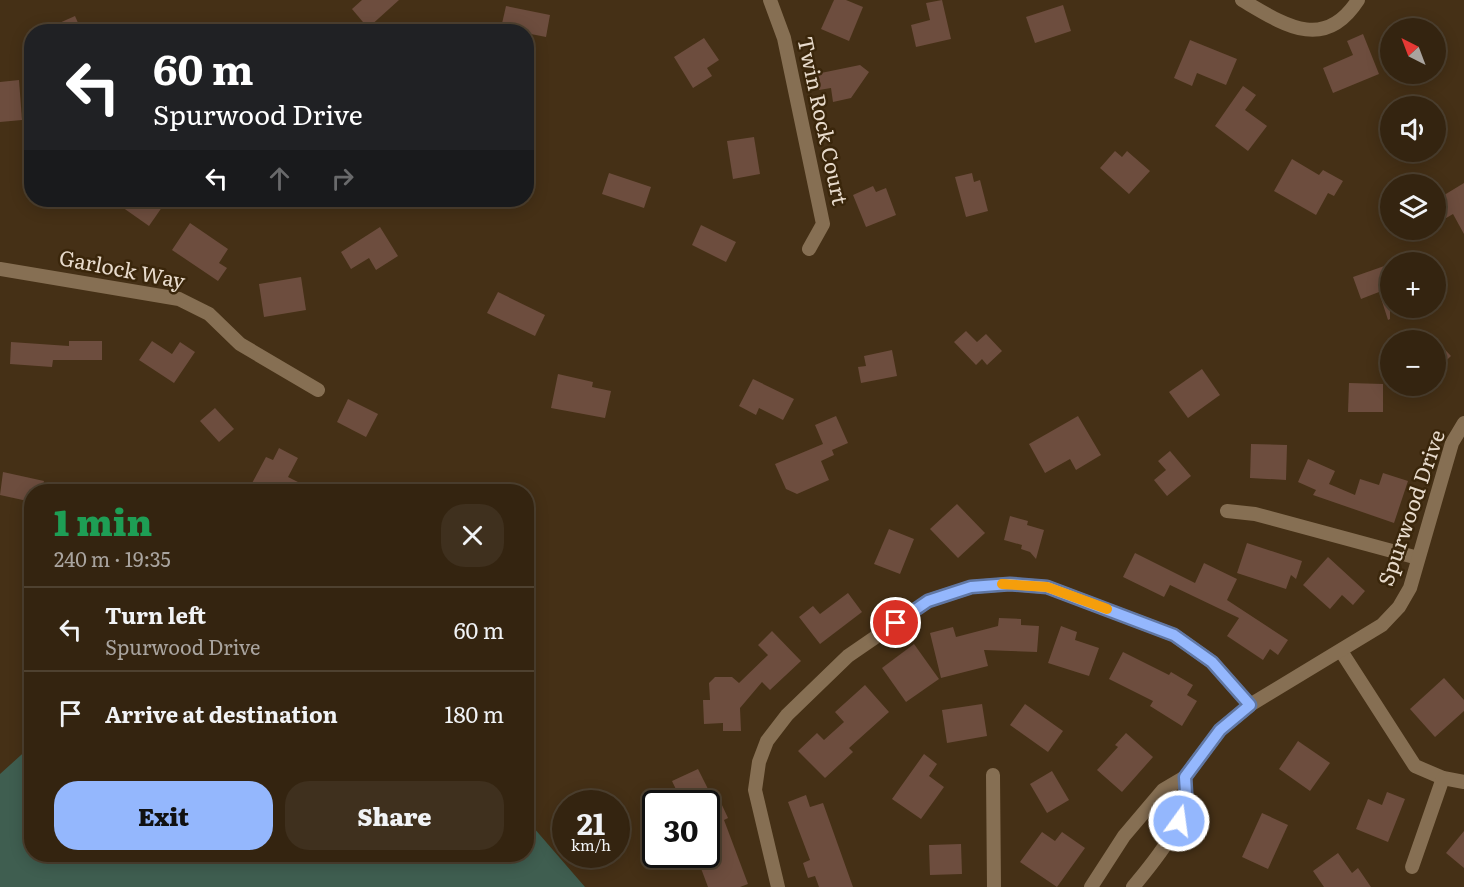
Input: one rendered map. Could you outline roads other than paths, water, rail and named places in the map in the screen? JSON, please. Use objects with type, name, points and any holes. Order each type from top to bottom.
[{"type":"street","name":"Twin Rock Court","points":[[770,0],[784,38],[823,224],[809,249]]},
{"type":"street","points":[[1242,0],[1283,24],[1310,31],[1325,28],[1342,19],[1358,0]]},
{"type":"street","name":"Garlock Way","points":[[0,269],[179,299],[209,314],[240,344],[318,390]]},
{"type":"street","name":"Spurwood Drive","points":[[1091,887],[1124,836],[1163,790],[1185,777],[1220,730],[1250,705],[1382,625],[1399,607],[1410,588],[1452,443],[1464,423]]},
{"type":"street","points":[[1227,511],[1255,514],[1418,558]]},
{"type":"street","points":[[778,887],[755,790],[759,762],[767,741],[787,715],[848,656],[928,601],[971,587],[1010,584],[1047,587],[1174,635],[1212,662],[1250,705]]},
{"type":"street","points":[[1341,651],[1400,747],[1415,766],[1443,778],[1464,782]]},
{"type":"street","points":[[993,775],[994,887]]},
{"type":"street","points":[[1133,887],[1166,846],[1179,821],[1186,793],[1185,777]]},
{"type":"street","points":[[1412,867],[1443,778]]}]
